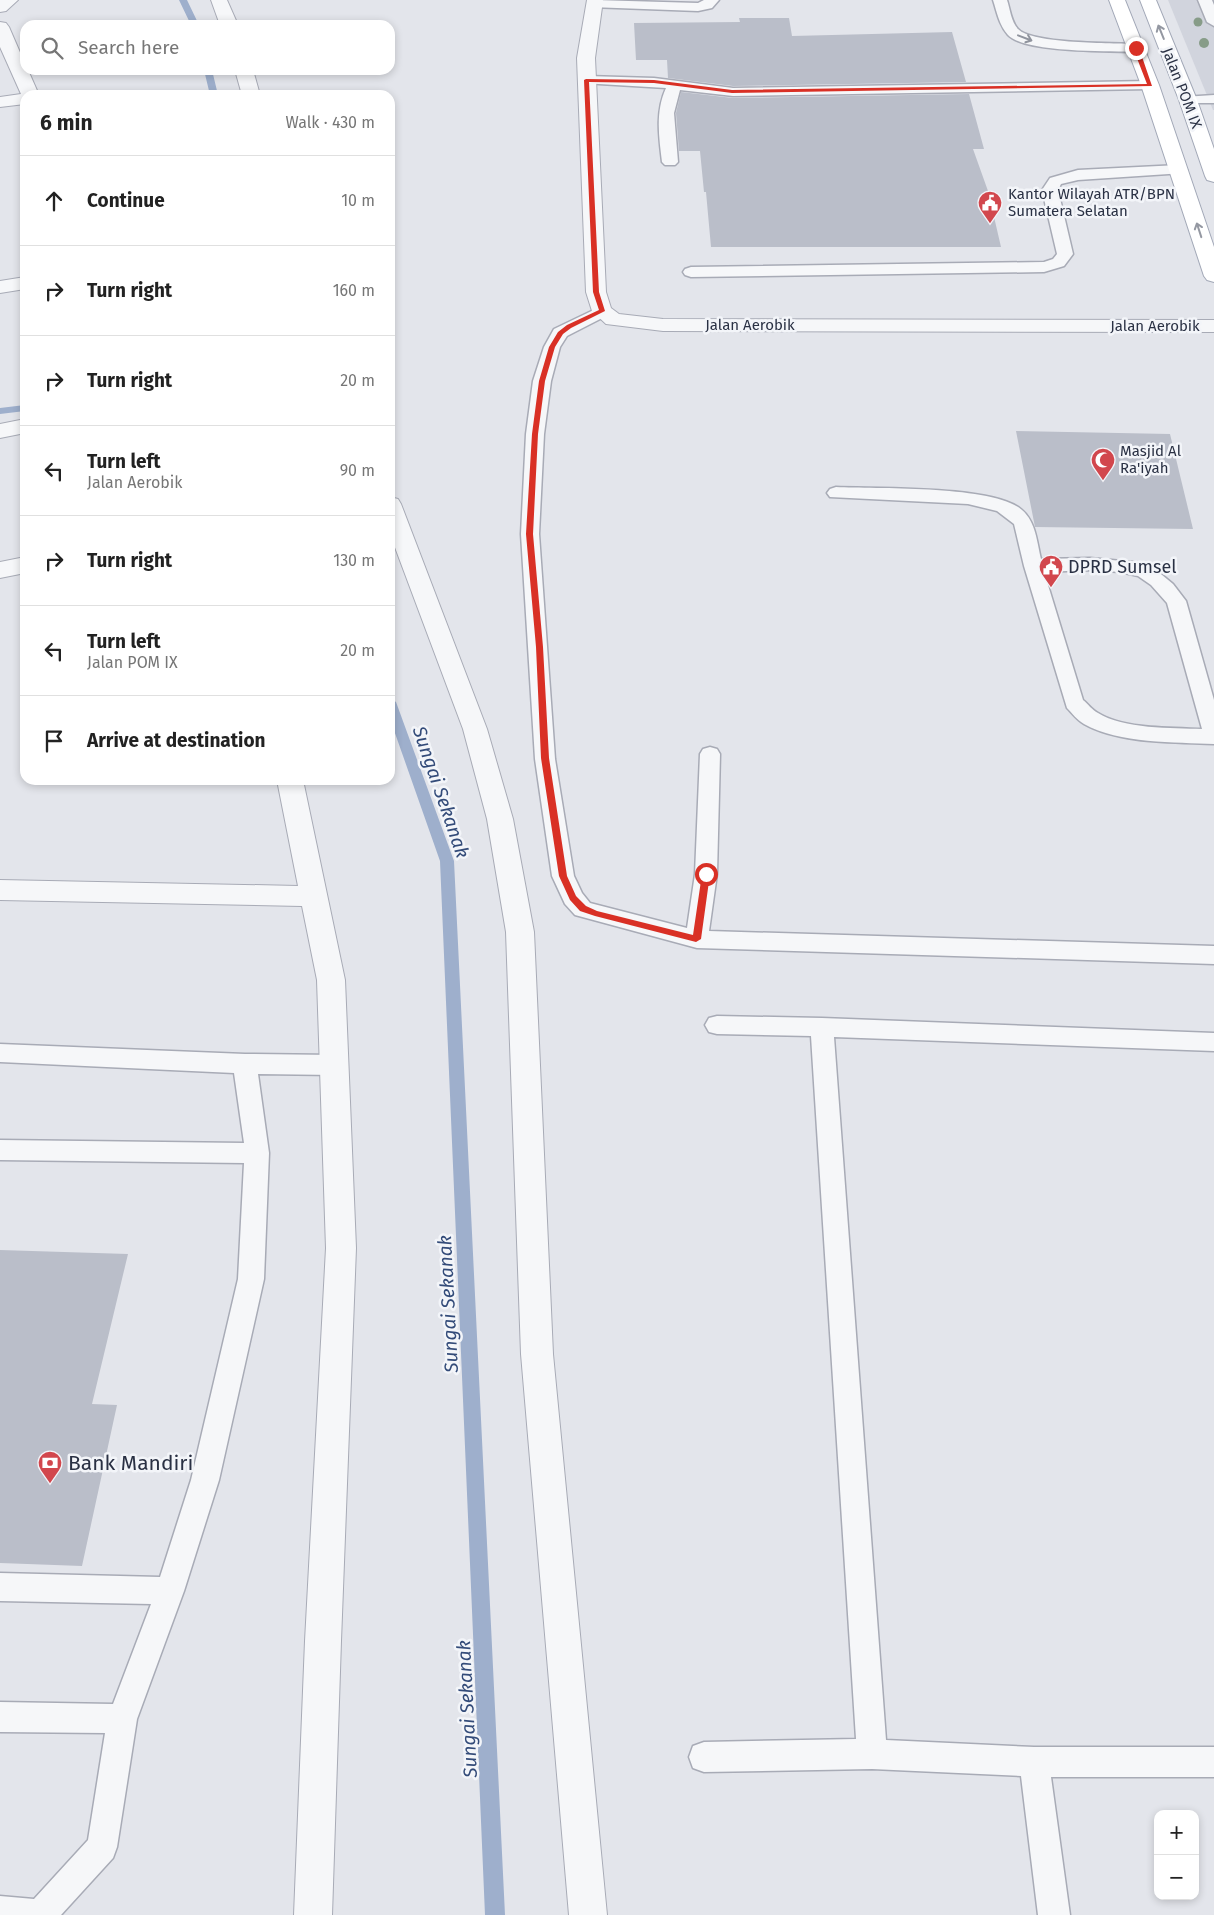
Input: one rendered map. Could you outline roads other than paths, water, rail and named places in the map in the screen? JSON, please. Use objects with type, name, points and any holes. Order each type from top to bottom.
[{"type":"main road","name":"Jalan POM IX","points":[[1117,0],[1150,85],[1214,276]]},
{"type":"main road","name":"Jalan POM IX","points":[[1148,0],[1212,166]]},
{"type":"street","points":[[0,7],[10,0]]},
{"type":"street","points":[[220,0],[227,20]]},
{"type":"street","points":[[595,2],[586,58],[586,80],[596,292],[602,311]]},
{"type":"street","points":[[0,27],[20,72]]},
{"type":"street","points":[[21,75],[28,90]]},
{"type":"street","points":[[245,75],[249,90]]},
{"type":"street","points":[[0,102],[20,100]]},
{"type":"street","points":[[0,287],[20,284]]},
{"type":"street","name":"Jalan Aerobik","points":[[602,311],[613,320],[663,325],[1214,326]]},
{"type":"street","points":[[0,431],[20,427]]},
{"type":"street","points":[[395,517],[475,729],[500,819],[520,932],[537,1354],[588,1915]]},
{"type":"street","points":[[0,570],[20,566]]},
{"type":"street","points":[[291,785],[331,980],[341,1248],[313,1915]]},
{"type":"street","points":[[0,890],[314,896]]},
{"type":"lane","points":[[595,2],[698,7],[707,5],[712,0]]},
{"type":"lane","points":[[1000,0],[1008,26],[1016,35],[1034,42],[1136,48]]},
{"type":"lane","points":[[1205,0],[1213,17]]},
{"type":"lane","points":[[586,80],[654,82],[732,92],[1150,85]]},
{"type":"lane","points":[[670,162],[665,124],[666,105],[675,85]]},
{"type":"lane","points":[[1188,100],[1214,99]]},
{"type":"lane","points":[[691,272],[1040,268],[1062,260],[1066,254],[1050,190],[1055,181],[1078,175],[1179,170]]},
{"type":"lane","points":[[602,311],[560,333],[552,347],[542,381],[535,434],[530,534],[545,758],[563,876],[573,898],[583,909],[696,939],[1214,955]]},
{"type":"lane","points":[[836,494],[968,498],[990,502],[1006,508],[1021,520],[1033,566],[1074,703],[1091,719],[1114,727],[1156,733],[1214,737],[1176,601],[1162,585],[1147,572],[1122,565],[1033,566]]},
{"type":"lane","points":[[696,939],[706,874],[710,754]]},
{"type":"lane","points":[[717,1025],[822,1027],[1214,1042]]},
{"type":"lane","points":[[822,1027],[872,1754]]},
{"type":"lane","points":[[0,1053],[245,1064],[335,1065]]},
{"type":"lane","points":[[0,1912],[40,1915],[102,1848],[122,1719],[170,1591],[205,1480],[251,1279],[257,1153],[245,1064]]},
{"type":"lane","points":[[0,1150],[257,1153]]},
{"type":"lane","points":[[0,1587],[170,1591]]},
{"type":"lane","points":[[0,1717],[122,1719]]},
{"type":"lane","points":[[704,1757],[872,1754],[1034,1762],[1214,1762]]},
{"type":"lane","points":[[1034,1762],[1054,1915]]},
{"type":"waterway","name":"Sungai Sekanak","points":[[183,0],[193,20]]},
{"type":"waterway","name":"Sungai Sekanak","points":[[209,75],[213,90]]},
{"type":"waterway","points":[[0,411],[20,409]]},
{"type":"waterway","name":"Sungai Sekanak","points":[[395,716],[447,861],[495,1915]]},
{"type":"place","name":"Kantor Wilayah ATR/BPN Sumatera Selatan","points":[[990,224]]},
{"type":"place","name":"Masjid Al Ra'iyah","points":[[1103,481]]},
{"type":"place","name":"DPRD Sumsel","points":[[1051,588]]},
{"type":"place","name":"Bank Mandiri","points":[[50,1484]]}]
